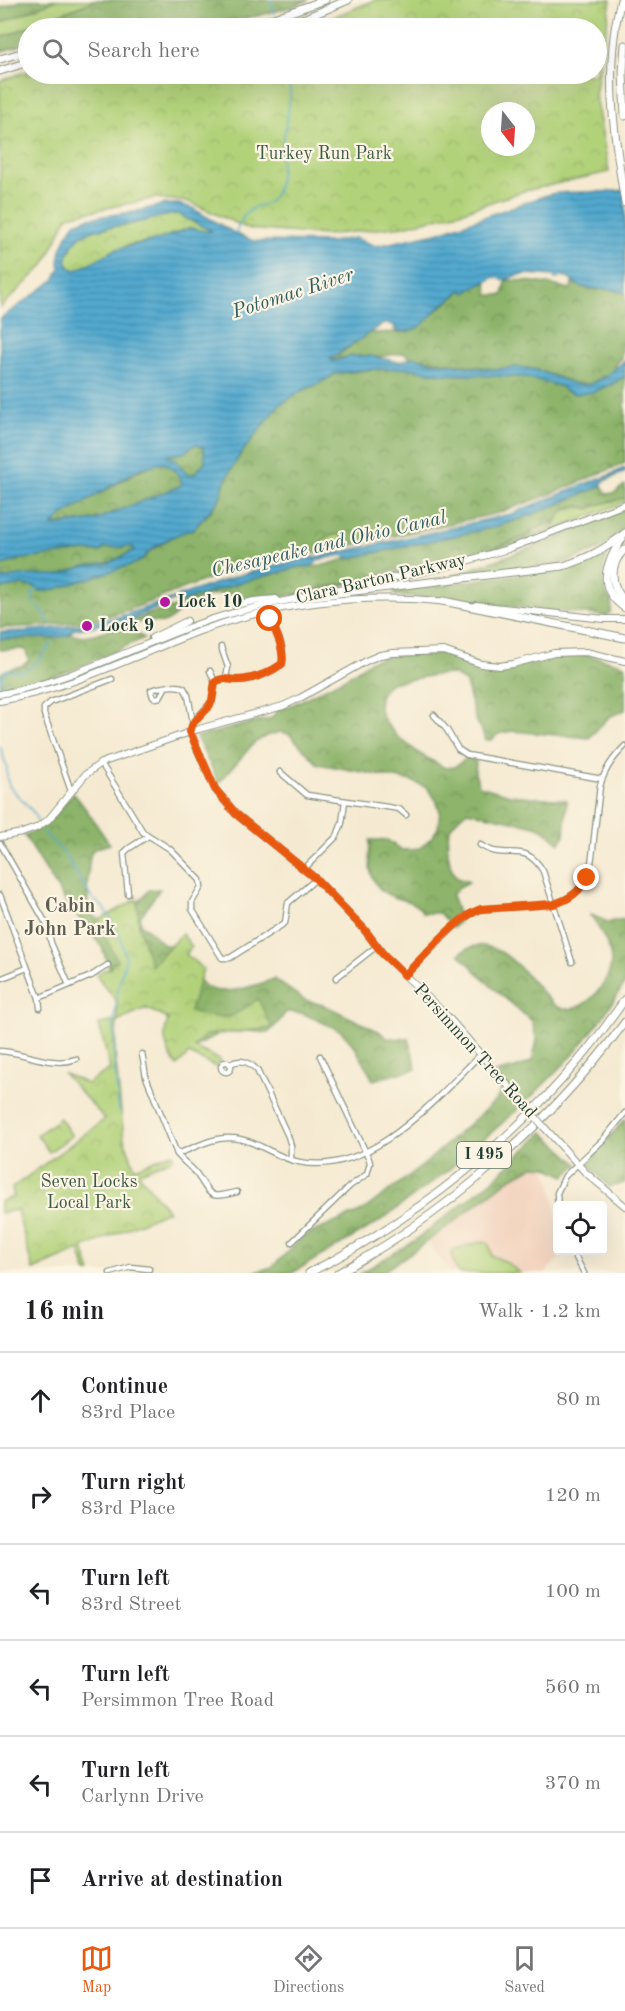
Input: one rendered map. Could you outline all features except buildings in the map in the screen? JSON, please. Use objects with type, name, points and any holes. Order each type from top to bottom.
[{"type":"highway","points":[[272,18],[325,0]]},
{"type":"highway","points":[[306,18],[348,0]]},
{"type":"highway","points":[[620,0],[610,72],[613,124],[625,203]]},
{"type":"highway","points":[[625,45],[623,84],[625,116]]},
{"type":"highway","points":[[0,59],[18,54]]},
{"type":"highway","points":[[0,71],[18,65]]},
{"type":"highway","points":[[623,84],[625,70]]},
{"type":"highway","points":[[297,598],[563,566],[597,553],[625,534]]},
{"type":"highway","points":[[625,534],[608,562],[606,577],[613,598],[625,608]]},
{"type":"highway","points":[[625,549],[616,560],[612,575],[616,589],[625,601]]},
{"type":"highway","points":[[442,602],[625,638]]},
{"type":"highway","name":"I 495","points":[[309,1273],[394,1223],[480,1159],[563,1077],[625,999]]},
{"type":"highway","name":"I 495","points":[[338,1273],[417,1224],[488,1169],[553,1108],[625,1022]]},
{"type":"main road","name":"Clara Barton Parkway","points":[[0,694],[52,681],[216,618],[297,598],[445,567],[498,552],[625,504]]},
{"type":"main road","points":[[235,605],[254,601],[297,598]]},
{"type":"main road","name":"Clara Barton Parkway","points":[[0,701],[67,684],[233,620],[269,611],[330,601],[365,598],[442,602],[605,619],[625,619]]},
{"type":"main road","points":[[112,659],[187,621]]},
{"type":"main road","points":[[0,837],[22,834],[48,820],[85,775],[101,763],[190,732],[283,706],[368,660],[393,653],[444,651],[481,664],[500,666],[571,651],[603,654],[625,661]]},
{"type":"main road","name":"Persimmon Tree Road","points":[[190,732],[215,789],[236,814],[316,879],[364,929],[377,946],[447,1016],[578,1164],[625,1206]]},
{"type":"street","points":[[215,682],[226,678],[235,681],[248,679],[272,671],[282,664],[280,646],[270,619]]},
{"type":"street","points":[[221,647],[228,667],[226,678]]},
{"type":"street","points":[[190,732],[193,723],[212,701],[215,682],[210,671]]},
{"type":"street","points":[[71,791],[44,714],[44,708],[51,702],[112,679]]},
{"type":"street","points":[[165,688],[180,686],[184,688],[188,695],[193,723]]},
{"type":"street","points":[[434,715],[447,730],[458,749],[467,755],[602,779]]},
{"type":"street","points":[[405,975],[460,920],[471,912],[481,909],[554,904],[564,901],[577,892],[590,873],[602,779],[608,765],[625,746]]},
{"type":"street","points":[[101,763],[138,826],[148,836],[170,849],[200,880],[201,887],[192,902],[192,909],[222,958],[230,958],[285,923],[288,903],[316,879]]},
{"type":"street","points":[[280,772],[307,795],[399,809],[406,815]]},
{"type":"street","points":[[305,868],[337,836],[342,823],[345,801]]},
{"type":"street","points":[[128,894],[124,854],[148,836]]},
{"type":"street","points":[[0,843],[47,925],[51,943],[69,985]]},
{"type":"street","points":[[480,845],[492,851],[522,852],[534,859],[543,871],[572,962]]},
{"type":"street","points":[[0,895],[39,998],[40,1008]]},
{"type":"street","points":[[336,978],[377,946]]},
{"type":"street","points":[[39,998],[92,976],[108,965]]},
{"type":"street","points":[[0,979],[27,968]]},
{"type":"street","points":[[0,1052],[20,1053],[63,1063],[76,1059]]},
{"type":"street","points":[[142,1054],[146,1077],[177,1154],[196,1173],[204,1188],[211,1194],[217,1196],[237,1192]]},
{"type":"street","points":[[177,1154],[213,1140],[232,1138],[308,1164],[325,1163],[366,1152],[389,1140],[406,1126],[481,1054]]},
{"type":"street","points":[[292,1242],[350,1186],[367,1174],[370,1163],[320,1056]]},
{"type":"street","points":[[231,1064],[240,1060],[249,1063],[257,1071],[288,1136],[291,1160]]},
{"type":"street","points":[[556,1201],[559,1185],[565,1176],[603,1140],[625,1113]]},
{"type":"street","points":[[574,1255],[584,1273]]},
{"type":"street","points":[[110,1273],[131,1267],[149,1269]]},
{"type":"shaded area","points":[[538,1151],[552,1186],[554,1201],[553,1255],[563,1255],[545,1273],[451,1273],[429,1244]]},
{"type":"green space","points":[[23,0],[56,0],[0,23],[0,8]]},
{"type":"green space","points":[[56,0],[96,0],[51,18],[18,18],[18,31],[0,38],[0,23]]},
{"type":"green space","points":[[96,0],[309,0],[246,18],[51,18]]},
{"type":"green space","name":"Turkey Run Park","points":[[375,0],[611,0],[607,24],[607,18],[331,18]]},
{"type":"green space","points":[[18,31],[18,46],[0,52],[0,38]]},
{"type":"green space","name":"Turkey Run Park","points":[[18,75],[18,84],[597,84],[595,95],[609,172],[524,191],[464,211],[404,226],[326,235],[249,229],[189,202],[155,198],[68,216],[44,265],[0,308],[0,81]]},
{"type":"green space","points":[[178,214],[210,229],[211,232],[189,228],[160,239],[128,245],[77,270],[70,268],[66,261],[70,249],[84,234],[103,228]]},
{"type":"green space","points":[[506,280],[571,289],[572,283],[588,289],[607,289],[625,293],[625,326],[621,358],[612,372],[590,384],[575,384],[528,368],[494,369],[409,357],[404,353],[378,357],[352,356],[330,360],[368,333],[408,332],[461,290],[466,293],[476,284],[487,283],[488,295],[503,295]]},
{"type":"green space","points":[[392,367],[442,374],[524,377],[560,386],[570,393],[599,389],[625,376],[625,463],[498,513],[357,544],[351,544],[340,534],[332,535],[323,541],[318,552],[225,574],[107,616],[57,624],[0,628],[0,589],[21,585],[37,587],[39,591],[50,591],[143,559],[150,551],[182,531],[193,530],[210,512],[219,500],[225,481],[240,455],[278,406],[301,391],[335,374]]},
{"type":"green space","points":[[196,444],[204,447],[205,462],[195,473],[188,476],[176,460],[167,456],[183,453]]},
{"type":"green space","points":[[162,463],[177,473],[182,483],[180,486],[95,520],[51,525],[72,508],[136,472]]},
{"type":"green space","points":[[625,485],[625,498],[590,509],[570,507],[555,522],[500,546],[283,597],[237,601],[228,593],[210,595],[184,608],[163,623],[143,620],[130,627],[130,630],[144,638],[73,670],[0,689],[1,673],[23,665],[29,660],[25,649],[0,650],[0,639],[52,638],[71,634],[80,636],[92,634],[153,613],[179,607],[182,602],[239,583],[300,567],[321,566],[495,527],[602,486],[607,494],[614,493]]},
{"type":"green space","points":[[625,498],[625,502],[523,542],[455,562],[293,596],[471,555],[520,540],[555,525],[560,515],[568,509],[578,507],[590,509]]},
{"type":"green space","points":[[625,509],[625,528],[602,548],[568,562],[451,576],[541,544]]},
{"type":"green space","points":[[340,534],[351,544],[357,544],[318,552],[326,538]]},
{"type":"green space","points":[[128,546],[135,550],[109,563],[85,566],[59,575],[0,579],[0,566],[22,559],[85,551],[99,552],[104,548]]},
{"type":"green space","points":[[605,553],[607,556],[603,582],[611,605],[611,612],[606,616],[395,595],[393,591],[567,568]]},
{"type":"green space","points":[[581,653],[625,665],[625,710],[609,717],[589,738],[512,731],[498,734],[492,740],[486,740],[475,718],[466,683],[453,674],[391,683],[380,696],[379,708],[385,722],[397,736],[420,754],[445,768],[454,767],[467,758],[476,761],[475,773],[479,786],[510,795],[567,800],[564,836],[560,843],[543,829],[535,826],[467,811],[456,822],[448,834],[450,863],[459,879],[469,882],[459,887],[452,895],[460,920],[453,928],[439,913],[423,913],[413,904],[389,895],[376,884],[370,869],[370,840],[387,840],[402,850],[413,850],[420,848],[432,837],[438,828],[440,811],[436,800],[427,788],[412,781],[318,764],[289,734],[280,732],[254,743],[219,783],[196,737],[272,718],[277,710],[294,704],[347,677],[371,661],[388,656],[450,654],[491,669],[516,666],[549,656]]},
{"type":"green space","points":[[73,793],[110,844],[92,851],[91,855],[88,898],[89,909],[94,916],[103,921],[130,912],[149,890],[160,889],[140,917],[141,925],[164,945],[178,945],[204,985],[219,991],[229,991],[274,979],[305,1000],[326,1006],[380,1032],[387,1038],[409,1039],[416,1069],[373,1080],[355,1047],[341,1031],[302,1013],[286,1012],[268,1033],[248,1031],[218,1034],[201,1044],[184,1049],[170,1022],[158,1012],[143,1009],[124,1013],[102,947],[64,899],[24,835],[46,824]]},
{"type":"green space","points":[[137,899],[139,927],[151,966],[182,934],[192,947],[186,954],[203,969],[190,1011],[226,1017],[240,1012],[258,999],[272,1028],[205,1035],[194,1047],[220,1060],[216,1067],[189,1054],[177,1066],[166,1043],[165,1032],[168,1019],[146,1008],[117,1021],[117,1002],[96,975],[111,968],[111,965],[118,961],[100,928],[94,923]]},
{"type":"green space","points":[[591,915],[608,922],[625,919],[625,983],[601,1020],[573,1055],[524,1104],[445,1173],[377,1223],[292,1273],[252,1273],[272,1267],[304,1236],[362,1211],[422,1166],[496,1100],[501,1089],[497,1072],[516,1068],[532,1061],[537,1041],[532,1021],[492,987],[459,954],[471,947],[494,948],[505,954],[525,972],[556,1006],[567,1009],[576,1008],[593,996],[610,970],[609,949]]},
{"type":"green space","name":"Seven Locks Local Park","points":[[117,1021],[115,1053],[124,1139],[135,1168],[172,1153],[174,1158],[138,1173],[168,1211],[83,1248],[91,1273],[87,1273],[79,1250],[33,1270],[17,1210],[0,1213],[0,1201],[14,1197],[12,1188],[105,1119],[63,1073],[87,1084],[110,1069],[99,1024]]},
{"type":"green space","points":[[60,1118],[72,1136],[49,1152],[37,1135]]},
{"type":"green space","points":[[625,1119],[625,1183],[609,1187],[591,1167],[589,1161]]},
{"type":"green space","points":[[543,1132],[578,1164],[565,1176],[547,1167],[534,1166],[510,1179],[434,1237],[381,1273],[361,1273],[414,1241],[493,1180]]},
{"type":"green space","points":[[484,1241],[489,1244],[492,1256],[505,1261],[520,1273],[458,1273],[452,1250]]},
{"type":"water","name":"Potomac River","points":[[625,190],[625,293],[580,286],[562,274],[555,279],[554,276],[529,274],[517,275],[506,280],[494,277],[466,293],[461,290],[417,328],[396,331],[394,329],[396,327],[391,324],[383,324],[330,359],[333,361],[352,356],[370,356],[399,362],[414,357],[432,362],[477,368],[519,367],[537,370],[583,385],[605,377],[625,360],[625,376],[616,382],[594,392],[575,394],[565,391],[560,386],[524,377],[442,374],[407,368],[359,370],[335,374],[301,391],[278,406],[240,455],[225,481],[219,500],[193,530],[162,543],[137,563],[50,591],[39,591],[37,587],[21,585],[0,589],[0,579],[28,575],[59,575],[85,566],[109,563],[135,550],[133,547],[104,548],[100,552],[84,551],[22,559],[0,566],[0,319],[54,280],[60,268],[61,250],[75,223],[88,218],[134,212],[166,204],[178,204],[192,208],[236,234],[254,241],[331,242],[355,238],[376,246],[437,233],[550,194]],"holes":[[[178,214],[211,231],[189,228],[160,239],[116,249],[77,270],[70,268],[66,261],[70,249],[84,234],[103,228]],[[196,444],[204,448],[205,462],[195,473],[188,475],[176,460],[167,456],[183,453]],[[165,464],[177,473],[182,483],[180,486],[95,520],[52,526],[62,516],[141,468]]]},
{"type":"water","points":[[625,468],[625,472],[602,482],[602,486],[495,527],[351,558],[342,555],[318,560],[310,566],[239,583],[181,602],[178,599],[107,628],[100,625],[73,630],[68,636],[52,638],[0,639],[0,632],[60,628],[119,617],[236,576],[511,514]]},
{"type":"waterway","points":[[271,0],[274,14]]},
{"type":"waterway","points":[[236,235],[238,226],[246,214],[253,208],[270,201],[277,189],[290,101],[290,84]]},
{"type":"waterway","points":[[39,587],[32,594],[34,604],[40,608],[49,622]]},
{"type":"waterway","points":[[3,686],[1,677],[7,669],[15,671],[28,669],[39,660],[52,643]]},
{"type":"waterway","points":[[0,746],[7,768],[9,786],[34,813],[37,821]]},
{"type":"waterway","points":[[43,832],[64,853],[91,897],[103,907],[109,916],[120,936],[126,958],[114,1018],[114,1058],[119,1111]]},
{"type":"place","name":"Lock 10","points":[[165,602]]},
{"type":"place","name":"Lock 9","points":[[87,626]]},
{"type":"district","name":"Cabin John Park","points":[[70,918]]},
{"type":"route","points":[[270,619],[277,634],[283,659],[282,664],[272,671],[248,679],[235,681],[226,678],[219,679],[215,682],[212,701],[193,723],[190,732],[215,789],[236,814],[305,868],[364,929],[394,966],[405,975],[460,920],[471,912],[481,909],[554,904],[564,901],[577,892],[587,878]]},
{"type":"water label","name":"Chesapeake and Ohio Canal","points":[[329,545]]}]
